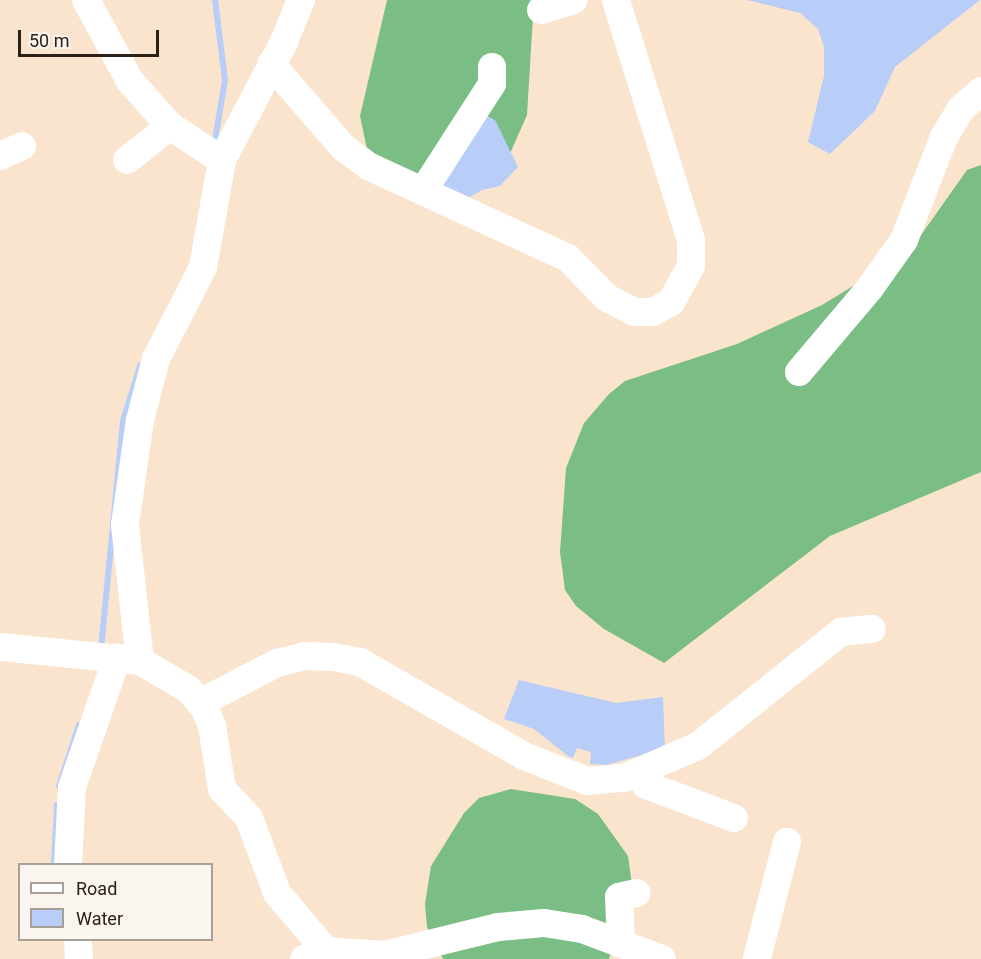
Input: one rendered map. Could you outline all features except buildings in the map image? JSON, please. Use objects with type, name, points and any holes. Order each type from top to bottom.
[{"type":"street","points":[[86,0],[130,81],[170,126],[222,160]]},
{"type":"street","points":[[68,863],[72,787],[129,660],[125,525],[140,420],[156,359],[202,267],[222,160],[301,0]]},
{"type":"street","points":[[541,10],[574,0]]},
{"type":"street","points":[[271,64],[343,147],[368,166],[568,258],[607,298],[635,312],[653,312],[671,302],[691,266],[691,240],[616,0]]},
{"type":"street","points":[[423,191],[492,84],[492,67]]},
{"type":"street","points":[[799,372],[870,288],[904,240],[944,137],[962,109],[981,91]]},
{"type":"street","points":[[127,160],[170,126]]},
{"type":"street","points":[[200,703],[277,663],[305,656],[333,657],[360,662],[524,756],[587,781],[624,778],[645,771],[698,746],[841,632],[872,629]]},
{"type":"street","points":[[0,647],[129,660],[167,674],[200,703],[212,726],[222,789],[249,818],[278,893],[329,955],[384,955],[498,927],[544,923],[582,929],[662,959]]},
{"type":"street","points":[[645,771],[646,785],[734,818]]},
{"type":"street","points":[[752,959],[787,842]]},
{"type":"street","points":[[621,944],[619,897],[637,893]]},
{"type":"street","points":[[78,941],[79,959]]},
{"type":"green space","points":[[387,0],[534,0],[527,115],[501,174],[457,187],[369,159],[360,116]]},
{"type":"green space","points":[[981,165],[981,472],[830,536],[664,663],[604,629],[576,606],[565,590],[560,552],[566,468],[584,423],[609,394],[625,381],[737,344],[822,305],[909,252],[967,170]]},
{"type":"green space","points":[[511,789],[575,799],[598,814],[628,856],[633,892],[609,959],[443,959],[427,927],[425,904],[431,866],[464,813],[479,798]]},
{"type":"water","points":[[747,0],[980,0],[895,67],[875,111],[830,154],[808,142],[824,76],[824,47],[818,29],[800,13]]},
{"type":"water","points":[[485,115],[495,120],[518,167],[500,186],[482,190],[466,199],[437,184]]},
{"type":"water","points":[[519,680],[616,703],[663,697],[665,748],[607,765],[590,764],[591,752],[577,748],[573,758],[568,756],[534,729],[504,719]]},
{"type":"waterway","points":[[214,146],[225,80],[215,0]]},
{"type":"waterway","points":[[101,649],[123,421],[140,366]]},
{"type":"waterway","points":[[59,786],[79,725]]},
{"type":"waterway","points":[[54,863],[57,805]]}]
